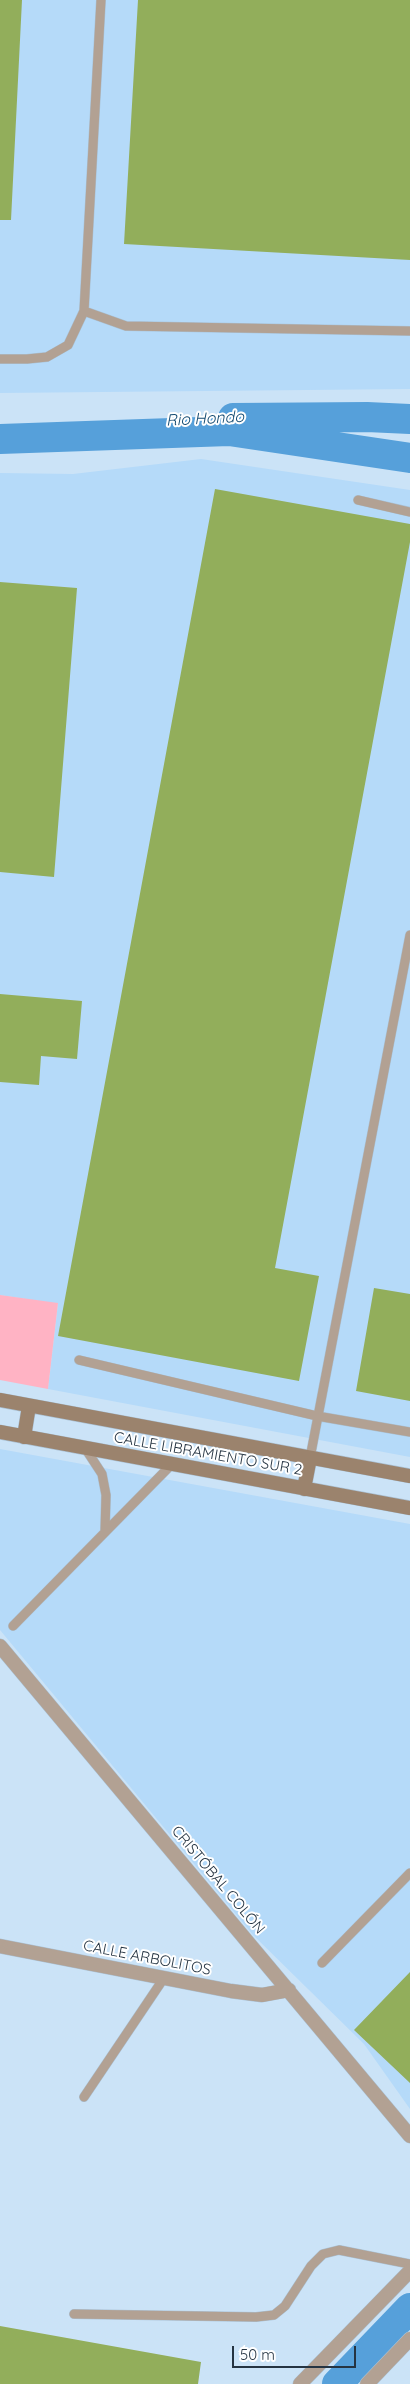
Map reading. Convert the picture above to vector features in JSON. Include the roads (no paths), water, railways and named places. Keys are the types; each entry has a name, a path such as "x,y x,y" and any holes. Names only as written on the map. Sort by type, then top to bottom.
{"main road":[{"name":"CALLE LIBRAMIENTO SUR 2","path":"0,1400 410,1476"},
{"path":"24,1437 29,1406"},
{"name":"CALLE LIBRAMIENTO SUR 2","path":"0,1432 410,1508"},
{"path":"304,1489 310,1458"}],"street":[{"name":"CRISTÓBAL COLÓN","path":"0,1646 410,2136"},
{"name":"CALLE ARBOLITOS","path":"0,1946 230,1991 262,1995 289,1990"},
{"path":"300,2384 410,2271"},
{"path":"367,2384 410,2339"}],"lane":[{"path":"0,359 47,357 68,346 84,311 102,0"},
{"path":"84,311 126,326 410,331"},
{"path":"358,500 410,512"},
{"path":"310,1458 410,935"},
{"path":"80,1360 318,1416 410,1432"},
{"path":"85,1448 102,1474 106,1495 105,1532"},
{"path":"13,1626 172,1464"},
{"path":"322,1963 410,1873"},
{"path":"84,2097 164,1978"},
{"path":"74,2314 256,2317 274,2315 285,2306 311,2266 323,2254 339,2250 410,2264"}],"waterway":[{"name":"Rio Hondo","path":"233,418 367,417 410,419"},
{"path":"0,439 229,431 410,458"},
{"path":"337,2384 410,2308"}]}
